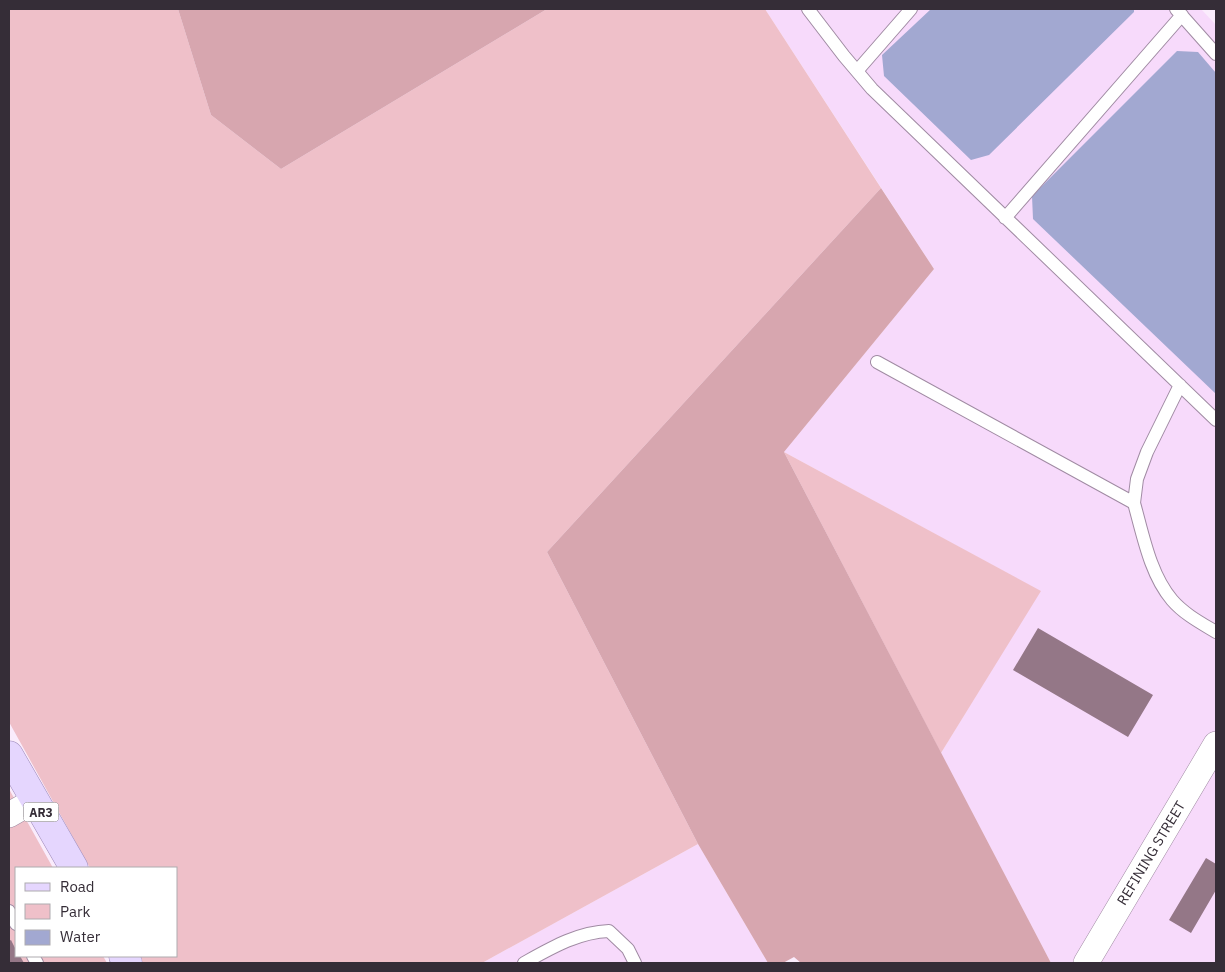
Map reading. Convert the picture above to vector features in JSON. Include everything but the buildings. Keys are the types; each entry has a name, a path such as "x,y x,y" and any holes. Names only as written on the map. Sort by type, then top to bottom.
{"main road":[{"name":"AR3","path":"9,755 73,867"}],"street":[{"name":"REFINING STREET","path":"1086,963 1216,744"},
{"path":"9,815 35,800"}],"lane":[{"path":"808,9 872,89 1216,420"},
{"path":"857,72 911,9"},
{"path":"1005,218 1179,12 1216,54"},
{"path":"877,362 1134,503"},
{"path":"1180,386 1147,452 1137,479 1134,503 1160,582 1173,601 1188,615 1216,632"},
{"path":"9,911 15,922"},
{"path":"524,963 557,945 593,932 609,932 628,949 635,963"}],"shaded area":[{"path":"178,9 547,9 281,169 211,115"},
{"path":"765,9 1201,9 1216,25 1216,963 1051,963 941,753 1040,591 784,452 934,269"},
{"path":"881,188 934,269 784,452 1051,963 801,963 794,957 783,963 768,963 698,844 547,552"},
{"path":"698,844 768,963 482,963"}],"green space":[{"path":"9,9 178,9 211,115 281,169 547,9 765,9 881,188 547,552 698,844 482,963 143,963 140,957 178,957 178,867 89,867 9,722"},
{"path":"784,452 1041,591 941,753"},
{"path":"9,789 52,867 15,867 15,957 104,957 107,963 9,963"}],"water":[{"path":"931,9 1134,9 1134,12 989,155 971,160 884,76 882,55"},
{"path":"1177,51 1198,52 1216,73 1216,394 1033,219 1032,196"}]}
